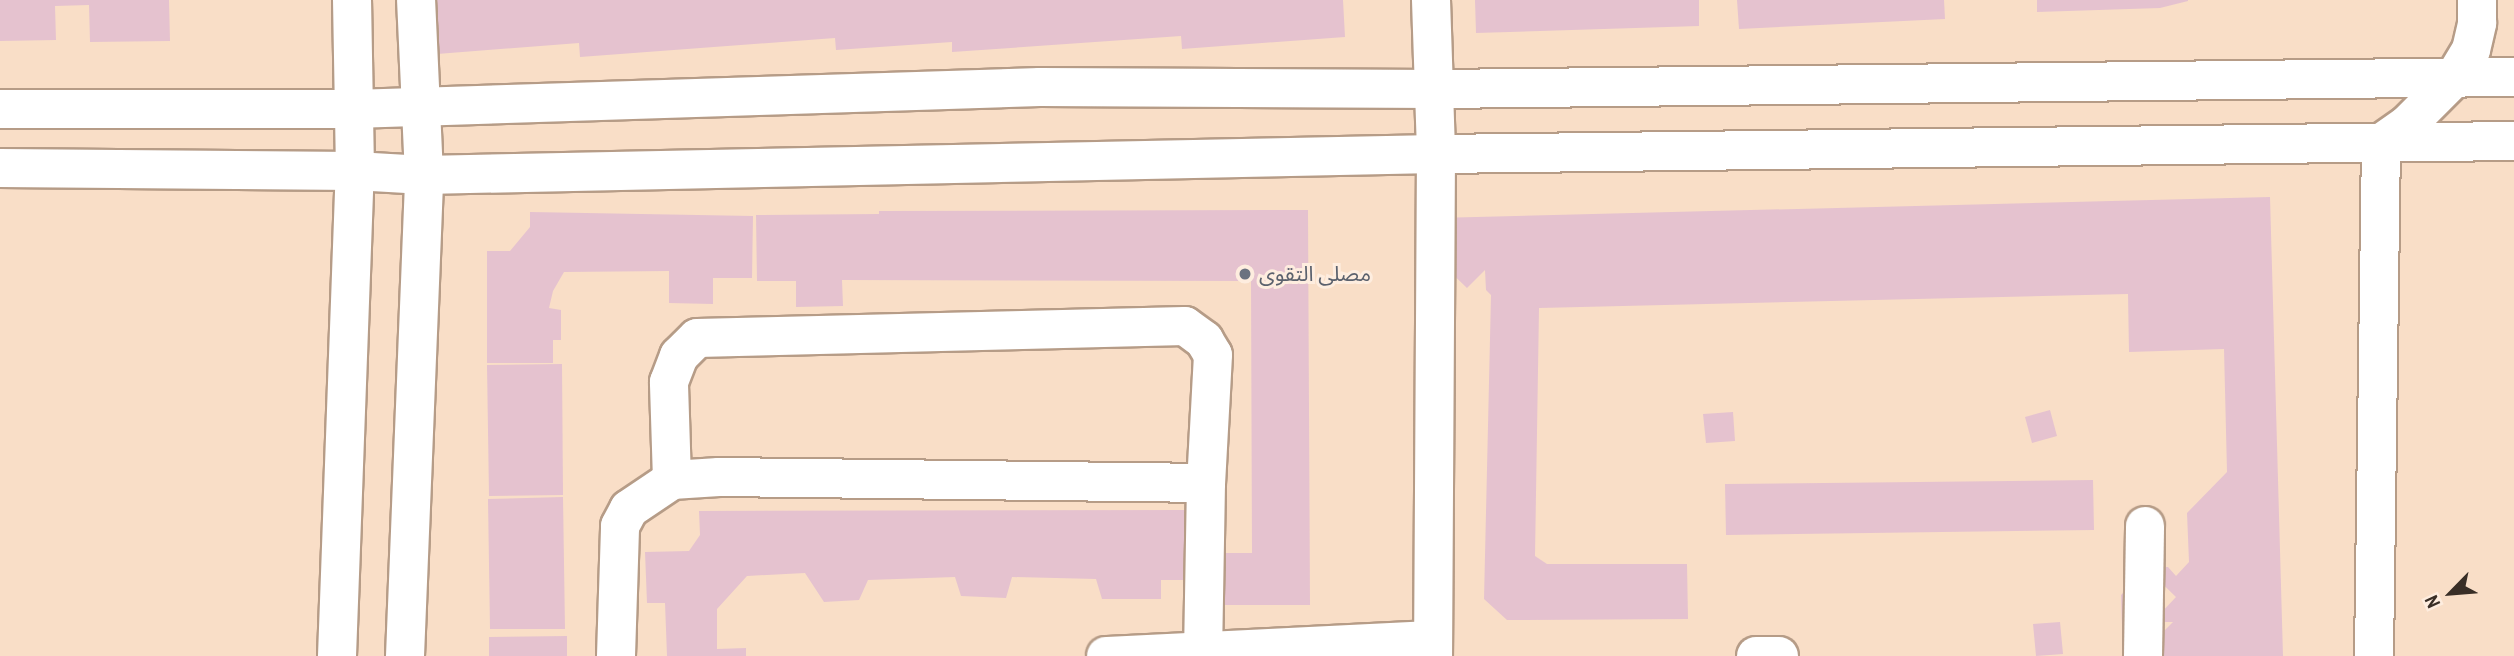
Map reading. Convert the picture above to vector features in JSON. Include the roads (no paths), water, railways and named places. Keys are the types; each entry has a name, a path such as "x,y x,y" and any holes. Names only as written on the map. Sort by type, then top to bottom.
{"main road":[{"path":"337,656 355,171 352,0"},
{"path":"405,656 424,175 416,0"},
{"path":"1105,656 1203,650 1433,648 1436,89 1431,0"},
{"path":"2381,143 2408,124 2454,78 2471,50 2477,23 2477,0"},
{"path":"0,109 354,109 1040,87 1436,89 2514,77"},
{"path":"0,168 355,171 424,175 1436,154 2514,141"},
{"path":"2374,656 2381,143"},
{"path":"672,480 669,382 679,356 697,338 1185,326 1204,340 1213,355 1206,483 1203,650"},
{"path":"616,656 620,526 629,509 672,480 719,477 1206,483"},
{"path":"2143,656 2145,526"},
{"path":"1756,656 1779,656"}],"place":[{"name":"مصلى التقوى","path":"1245,274"}]}
